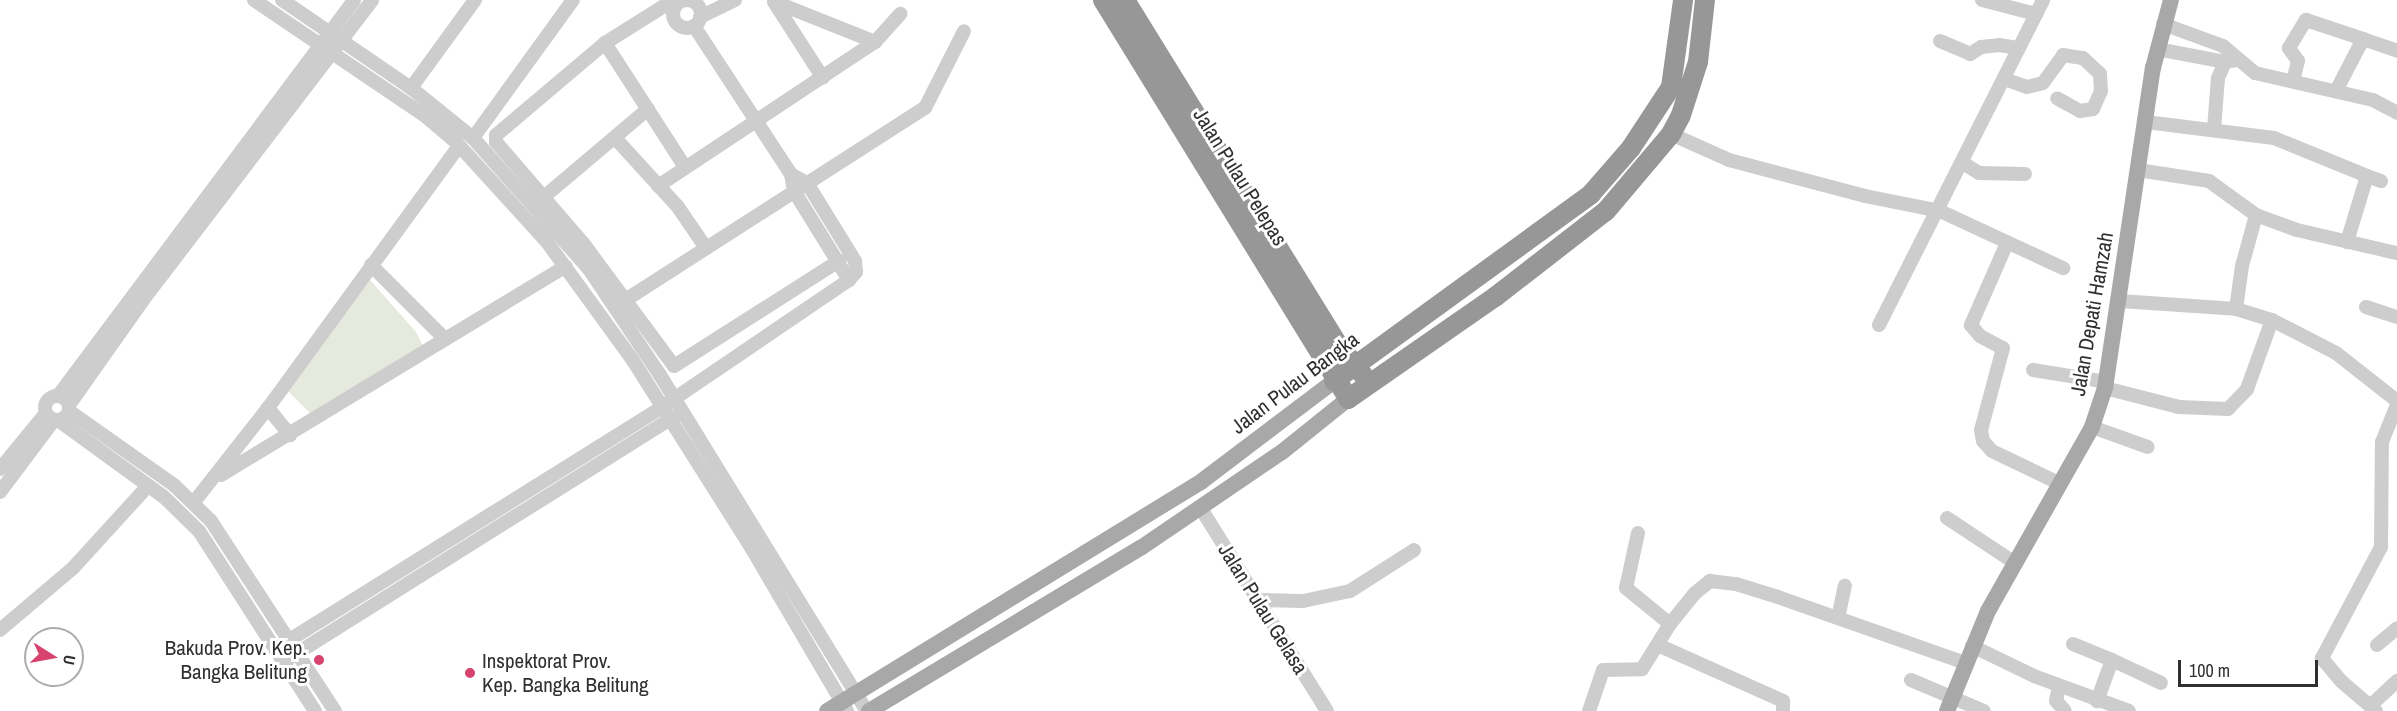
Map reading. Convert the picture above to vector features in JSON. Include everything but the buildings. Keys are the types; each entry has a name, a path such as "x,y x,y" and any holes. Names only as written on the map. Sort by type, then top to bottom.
{"highway":[{"name":"Jalan Pulau Pelepas","path":"1103,0 1334,381 1348,399"},
{"name":"Jalan Pulau Pelepas","path":"1125,0 1337,343 1369,383"},
{"name":"Jalan Pulau Bangka","path":"1334,381 1592,194 1631,148 1671,87 1683,0"},
{"path":"1348,399 1496,297 1606,211 1671,134 1692,92 1705,0"}],"main road":[{"name":"Jalan Depati Hamzah","path":"1949,704 1972,646 2015,563 2092,427 2106,385 2157,49 2171,0"},
{"name":"Jalan Pulau Bangka","path":"827,711 848,702 1192,487 1269,433 1334,381"},
{"path":"868,711 1142,548 1282,452 1348,399"}],"street":[{"path":"254,0 424,115 459,146 566,266 670,419 848,702 868,711"},
{"path":"282,0 411,88 472,138 589,269 674,398 848,702"},
{"path":"65,404 320,44 354,0"},
{"path":"0,492 53,418 372,0"},
{"path":"411,88 475,0"},
{"path":"472,138 573,0"},
{"path":"676,4 675,22 682,27 735,0"},
{"path":"1982,0 2036,14"},
{"path":"1879,325 1940,211 2043,0"},
{"path":"675,366 627,299 545,196 495,138 605,43 664,6 693,1 697,21 791,174 794,191 849,280"},
{"path":"774,1 875,42"},
{"path":"774,1 823,78"},
{"path":"663,182 875,42 900,14"},
{"path":"2293,81 2298,61 2289,48 2304,21 2397,51"},
{"path":"2163,24 2223,46 2231,61"},
{"path":"627,299 925,108 964,32"},
{"path":"2336,91 2363,39"},
{"path":"1940,41 1970,54 1981,47 1999,45 2019,48"},
{"path":"605,43 685,167"},
{"path":"2157,49 2231,61 2255,73 2373,100 2397,113"},
{"path":"2004,79 2027,87 2043,83 2063,55 2084,58 2100,74 2101,91 2094,109 2080,111 2057,98"},
{"path":"2214,129 2218,78 2231,61"},
{"path":"545,196 616,139 648,109"},
{"path":"2145,122 2274,138 2381,181"},
{"path":"1671,134 1729,160 1865,196 1940,211 2063,268"},
{"path":"616,139 663,182 706,248"},
{"path":"194,502 268,408 459,146"},
{"path":"1963,163 1979,173 2025,174"},
{"path":"2138,170 2210,181 2256,215 2297,230 2397,253"},
{"path":"275,649 662,407 849,280 856,272 855,261 807,183 791,174"},
{"path":"2347,242 2367,176"},
{"path":"2236,309 2242,266 2256,215"},
{"path":"2007,243 1971,325 1980,336 2003,348 1981,430 1983,441 1992,451 2061,484"},
{"path":"664,382 675,366 839,261"},
{"path":"371,265 445,339"},
{"path":"212,481 566,266"},
{"path":"2120,301 2236,309 2272,320 2336,353 2397,403 2382,442 2381,547 2322,658 2340,681 2373,708 2397,681"},
{"path":"2366,307 2397,317"},
{"path":"2033,370 2106,385 2179,407 2228,409 2247,388 2272,320"},
{"path":"315,711 199,531 148,486 53,418 48,401 65,404 194,502 218,531 336,711"},
{"path":"268,408 290,435"},
{"path":"283,662 682,412"},
{"path":"0,469 53,418"},
{"path":"2092,427 2148,447"},
{"path":"0,630 73,568 148,486"},
{"name":"Jalan Pulau Gelasa","path":"1200,507 1327,711"},
{"path":"1947,519 2015,563"},
{"path":"1638,533 1626,588 1670,624"},
{"path":"1257,600 1303,601 1350,591 1414,550"},
{"path":"1589,711 1603,670 1613,667 1638,671 1660,646 1670,624 1710,581 1736,584 1965,663"},
{"path":"1838,618 1845,586"},
{"path":"2377,645 2397,628"},
{"path":"2073,644 2161,683"},
{"path":"1660,646 1783,701 1783,711"},
{"path":"1972,646 2059,686 2129,711"},
{"path":"2097,701 2112,660"},
{"path":"1911,680 1949,704 1984,711"},
{"path":"2059,686 2056,701 2065,711"}],"shaded area":[{"path":"370,280 416,332 423,346 310,413 286,389"}],"place":[{"name":"Bakuda Prov. Kep. Bangka Belitung","path":"319,660"},
{"name":"Inspektorat Prov. Kep. Bangka Belitung","path":"470,673"}]}
